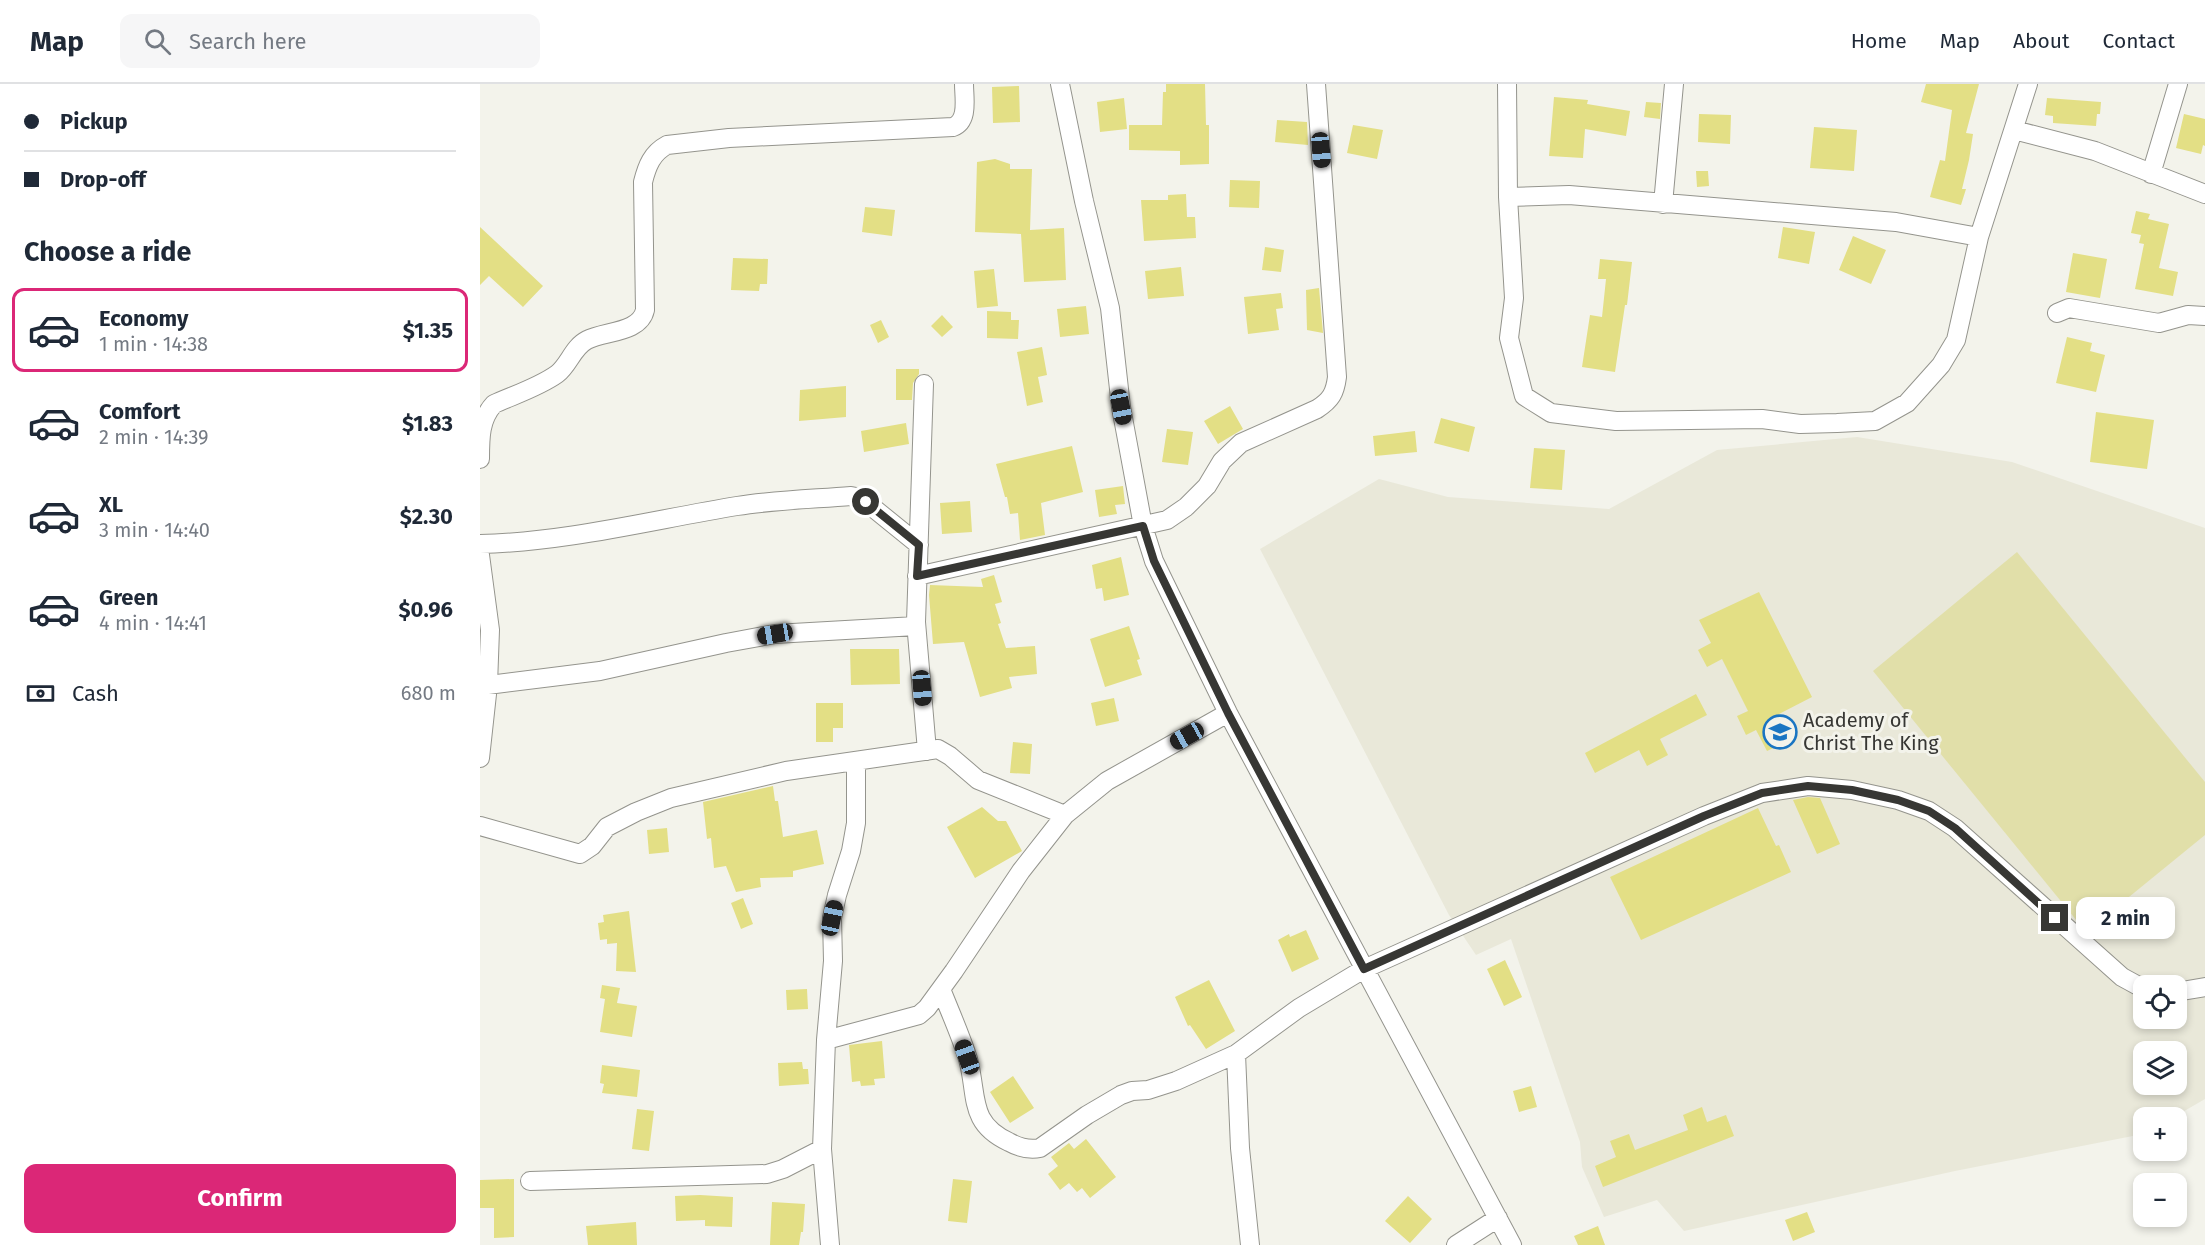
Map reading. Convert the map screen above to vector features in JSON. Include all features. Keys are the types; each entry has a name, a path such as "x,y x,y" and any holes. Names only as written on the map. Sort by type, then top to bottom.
{"street":[{"path":"480,459 481,423 494,404 559,373 579,346 588,339 635,325 642,320 645,310 643,182 646,170 659,149 667,145 729,138 958,126 964,117 964,84"},
{"path":"1060,84 1084,201 1110,308 1121,407 1143,526 1154,561 1228,713 1512,1245"},
{"path":"917,576 1167,520 1186,507 1207,486 1231,451 1241,443 1328,402 1335,392 1336,366 1316,84"},
{"path":"1507,84 1508,197 1514,298 1509,338 1524,396 1551,413 1616,421 1762,419 1800,424 1875,421 1907,403 1941,365 1956,340 1979,237 2028,84"},
{"path":"1663,204 1674,84"},
{"path":"2151,174 2178,84"},
{"path":"2014,130 2095,151 2205,194"},
{"path":"1508,197 1569,195 1896,222 1979,237"},
{"path":"2057,313 2064,308 2069,308 2159,323 2188,315 2205,316"},
{"path":"924,384 916,626 927,751"},
{"path":"480,544 517,543 578,535 741,506 851,496 861,498 919,545"},
{"path":"480,555 490,630 480,758"},
{"path":"484,685 600,671 775,634 916,626"},
{"path":"826,1040 919,1016 941,989 1021,872 1065,816 1107,781 1228,713"},
{"path":"480,826 580,854 592,846 608,827 636,812 671,798 786,771 938,749 950,756 978,780 1065,816"},
{"path":"830,1245 822,1149 832,961 832,918 851,851 856,823 856,761"},
{"path":"941,989 967,1057 978,1113 985,1126 992,1133 1013,1144 1040,1148 1087,1115 1132,1090 1148,1090 1176,1082 1236,1054 1299,1008 1364,969 1704,816 1762,793 1808,786 1852,790 1898,800 1929,811 1955,828 2122,977 2133,983"},
{"path":"2187,990 2205,987"},
{"path":"1236,1054 1240,1148 1251,1245"},
{"path":"530,1180 767,1174 783,1169 822,1149"},
{"path":"1456,1245 1498,1218"}],"shaded area":[{"name":"Academy of Christ The King","path":"1857,437 2012,462 2205,528 2205,1099 2187,1109 2187,1107 2133,1107 2133,1136 1955,1171 1684,1231 1657,1200 1604,1217 1582,1167 1580,1142 1511,939 1476,955 1449,915 1260,549 1379,479 1448,497 1609,509 1717,450"},
{"path":"2017,552 2205,782 2205,835 2086,932 1873,671"}],"building":[{"path":"1166,84 1205,84 1206,125 1209,125 1209,164 1180,165 1180,151 1129,150 1129,125 1162,125 1163,92 1166,92"},
{"path":"1926,84 1979,84 1966,133 1973,134 1962,189 1966,189 1961,205 1930,197 1940,160 1945,161 1952,110 1921,102"},
{"path":"1019,86 1020,122 993,123 992,87"},
{"path":"1554,97 1588,100 1587,104 1630,111 1626,136 1585,129 1583,158 1549,156"},
{"path":"1124,98 1127,129 1100,132 1097,102"},
{"path":"2047,98 2101,102 2096,126 2053,123 2053,116 2045,115"},
{"path":"1646,102 1661,103 1660,119 1644,117"},
{"path":"1699,114 1731,115 1730,144 1698,142"},
{"path":"2184,114 2205,119 2205,146 2203,145 2201,154 2176,148"},
{"path":"1277,120 1307,122 1308,145 1275,142"},
{"path":"1353,125 1383,130 1377,159 1347,153"},
{"path":"1814,127 1857,130 1854,171 1810,168"},
{"path":"995,159 1010,164 1010,169 1032,169 1030,230 1064,228 1066,280 1024,282 1021,234 975,232 977,162"},
{"path":"1696,171 1708,171 1709,186 1697,187"},
{"path":"1230,180 1260,181 1259,208 1229,207"},
{"path":"1186,194 1187,217 1195,217 1196,238 1144,241 1141,200 1168,200 1168,195"},
{"path":"865,207 895,210 892,236 862,232"},
{"path":"2136,211 2150,214 2148,219 2169,224 2159,268 2178,272 2173,296 2135,289 2144,244 2139,243 2141,235 2131,233"},
{"path":"480,227 543,286 523,307 489,276 480,285"},
{"path":"1783,227 1815,232 1809,264 1778,258"},
{"path":"1853,236 1886,250 1871,284 1839,270"},
{"path":"1265,247 1284,250 1281,272 1262,270"},
{"path":"2073,253 2107,259 2100,298 2066,292"},
{"path":"733,258 768,259 767,284 760,284 759,291 731,290"},
{"path":"1600,259 1632,262 1615,372 1582,367 1590,315 1602,317 1606,279 1598,279"},
{"path":"1181,267 1184,296 1148,299 1145,271"},
{"path":"994,269 998,306 977,308 974,271"},
{"path":"1319,288 1323,333 1307,330 1306,290"},
{"path":"1281,293 1283,308 1276,309 1279,330 1248,334 1244,297"},
{"path":"1086,306 1089,334 1060,337 1057,309"},
{"path":"987,311 1011,312 1011,320 1019,320 1018,339 987,338"},
{"path":"942,315 953,327 942,337 931,326"},
{"path":"881,320 889,337 878,343 870,325"},
{"path":"2067,337 2092,343 2090,351 2105,355 2096,392 2056,383"},
{"path":"1042,347 1047,375 1038,377 1043,402 1027,406 1017,352"},
{"path":"896,369 919,369 919,374 913,383 912,400 896,400"},
{"path":"846,386 846,417 799,421 800,390"},
{"path":"1230,406 1243,429 1218,444 1204,421"},
{"path":"2096,412 2154,420 2147,469 2090,462"},
{"path":"1441,418 1475,427 1469,452 1434,443"},
{"path":"906,423 909,444 864,452 861,431"},
{"path":"1167,429 1193,432 1188,465 1162,462"},
{"path":"1415,431 1417,452 1375,456 1373,436"},
{"path":"1072,446 1083,492 1041,503 1045,535 1020,540 1018,513 1010,514 996,464"},
{"path":"1534,448 1565,450 1562,490 1530,488"},
{"path":"1123,486 1125,504 1115,505 1117,514 1099,517 1095,490"},
{"path":"970,501 972,532 942,534 940,503"},
{"path":"1121,557 1129,595 1104,601 1102,588 1096,589 1092,565"},
{"path":"994,575 1002,602 995,604 1001,623 998,624 1006,648 1035,646 1037,674 1009,677 1012,688 980,697 964,642 933,644 930,585 983,587 981,579"},
{"path":"1759,592 1812,697 1779,714 1792,739 1767,751 1756,730 1746,735 1737,716 1748,711 1722,659 1707,667 1698,650 1711,643 1699,620"},
{"path":"1129,626 1140,659 1137,660 1142,675 1105,687 1090,639"},
{"path":"850,649 899,649 900,684 851,685"},
{"path":"1696,694 1707,715 1660,739 1668,755 1647,766 1639,750 1595,773 1585,753"},
{"path":"1114,698 1119,721 1096,726 1091,703"},
{"path":"816,703 843,703 843,728 833,728 833,742 816,742"},
{"path":"1013,742 1032,744 1030,774 1010,773"},
{"path":"773,786 775,801 778,801 783,837 817,830 824,864 793,871 793,877 760,878 761,887 736,892 726,866 714,868 711,838 707,839 703,802"},
{"path":"1808,797 1820,798 1840,844 1817,854 1793,800"},
{"path":"982,807 998,821 1006,821 1022,851 975,878 947,827"},
{"path":"1758,808 1791,872 1641,940 1610,877"},
{"path":"667,828 669,852 649,854 647,830"},
{"path":"743,898 753,924 741,929 731,903"},
{"path":"629,911 636,972 616,971 617,943 607,944 607,939 600,940 598,923 604,922 603,915"},
{"path":"1306,930 1319,959 1292,972 1278,940 1289,934 1290,937"},
{"path":"1505,960 1522,997 1504,1006 1487,969"},
{"path":"1209,980 1235,1031 1206,1049 1190,1025 1188,1026 1175,997"},
{"path":"602,985 620,988 617,1003 637,1006 632,1037 600,1032 605,999 600,998"},
{"path":"807,989 808,1009 787,1010 786,990"},
{"path":"882,1041 885,1078 874,1079 875,1085 861,1086 860,1081 852,1082 849,1045"},
{"path":"802,1062 803,1069 808,1069 809,1084 779,1086 778,1063"},
{"path":"602,1065 640,1070 637,1097 602,1093 604,1084 600,1083"},
{"path":"1013,1076 1034,1108 1010,1123 990,1092"},
{"path":"1531,1086 1537,1107 1519,1112 1513,1091"},
{"path":"1702,1107 1707,1122 1726,1115 1734,1136 1603,1187 1595,1166 1616,1157 1610,1141 1629,1134 1635,1150 1688,1130 1683,1115"},
{"path":"637,1109 654,1111 649,1151 632,1149"},
{"path":"1086,1139 1116,1177 1090,1198 1082,1188 1077,1192 1069,1183 1060,1190 1048,1174 1058,1166 1051,1157 1069,1143 1074,1149"},
{"path":"514,1179 514,1237 494,1238 494,1208 480,1208 480,1180"},
{"path":"953,1179 972,1181 967,1223 948,1221"},
{"path":"675,1196 733,1197 732,1227 705,1226 705,1220 676,1221"},
{"path":"1408,1196 1432,1219 1410,1243 1385,1221"},
{"path":"772,1202 805,1204 803,1232 801,1232 799,1245 770,1245"},
{"path":"1807,1212 1815,1232 1793,1241 1785,1220"},
{"path":"636,1222 637,1245 588,1245 586,1226"},
{"path":"1598,1226 1605,1245 1578,1245 1574,1236"}],"place":[{"name":"Academy of Christ The King","path":"1780,732"}],"route":[{"path":"866,502 919,545 917,576 1143,526 1154,561 1228,713 1364,969 1704,816 1762,793 1808,786 1852,790 1898,800 1929,811 1955,828 2055,918"}]}
